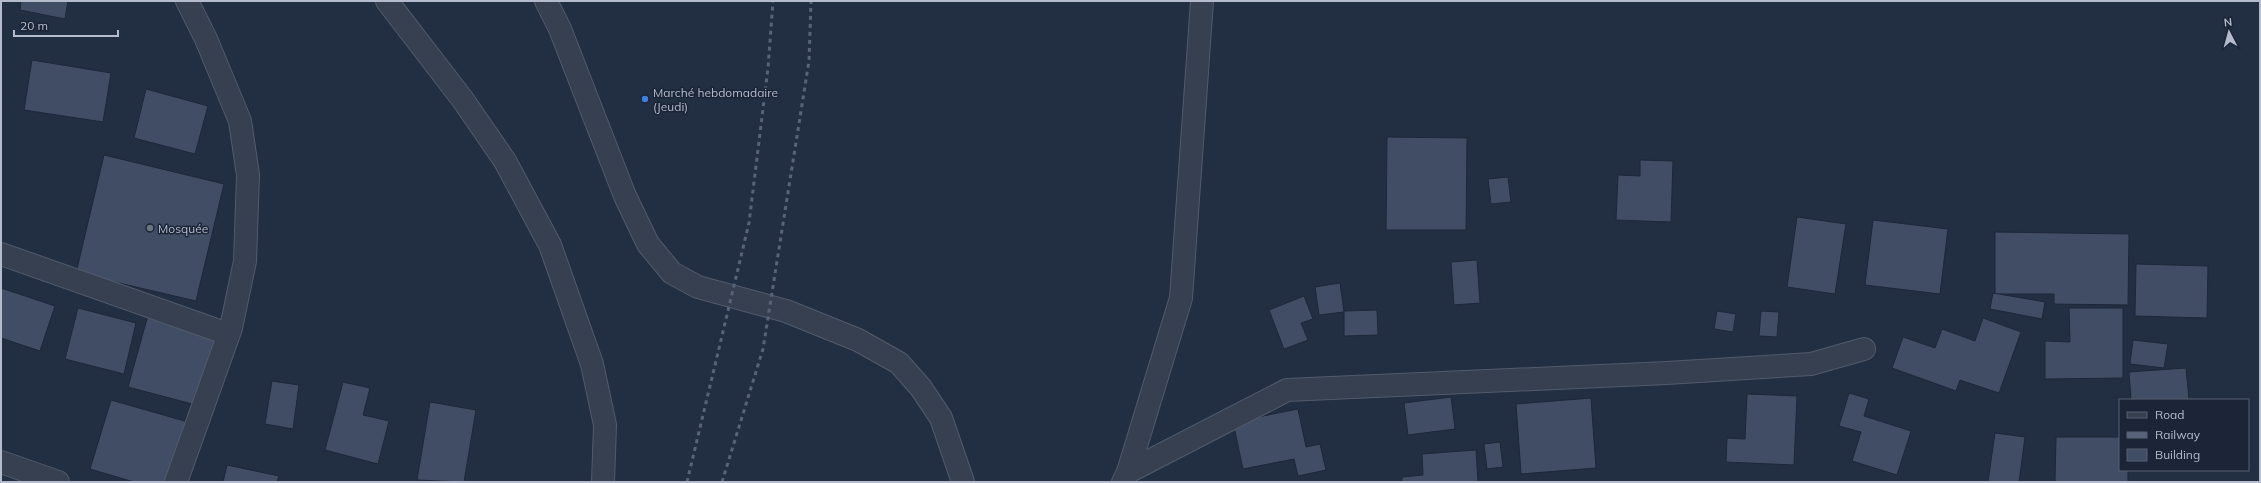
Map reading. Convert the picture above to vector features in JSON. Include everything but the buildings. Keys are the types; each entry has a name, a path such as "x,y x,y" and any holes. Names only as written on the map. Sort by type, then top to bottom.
{"street":[{"path":"176,482 228,334 245,261 248,175 240,121 206,39 187,1"},
{"path":"387,1 463,100 505,161 550,245 592,364 605,425 603,482"},
{"path":"546,1 560,28 625,196 648,244 672,273 698,287 786,311 858,340 899,363 921,388 941,418 963,482"},
{"path":"1125,477 1181,298 1202,8"},
{"path":"1,254 228,334"},
{"path":"1125,477 1287,390 1667,373 1811,364 1864,349"},
{"path":"1,462 58,482"}],"railway":[{"path":"687,482 749,223 768,68 773,1"},
{"path":"722,482 763,349 809,61 811,1"}],"place":[{"name":"Marché hebdomadaire (Jeudi)","path":"645,99"},
{"name":"Mosquée","path":"150,228"}]}
